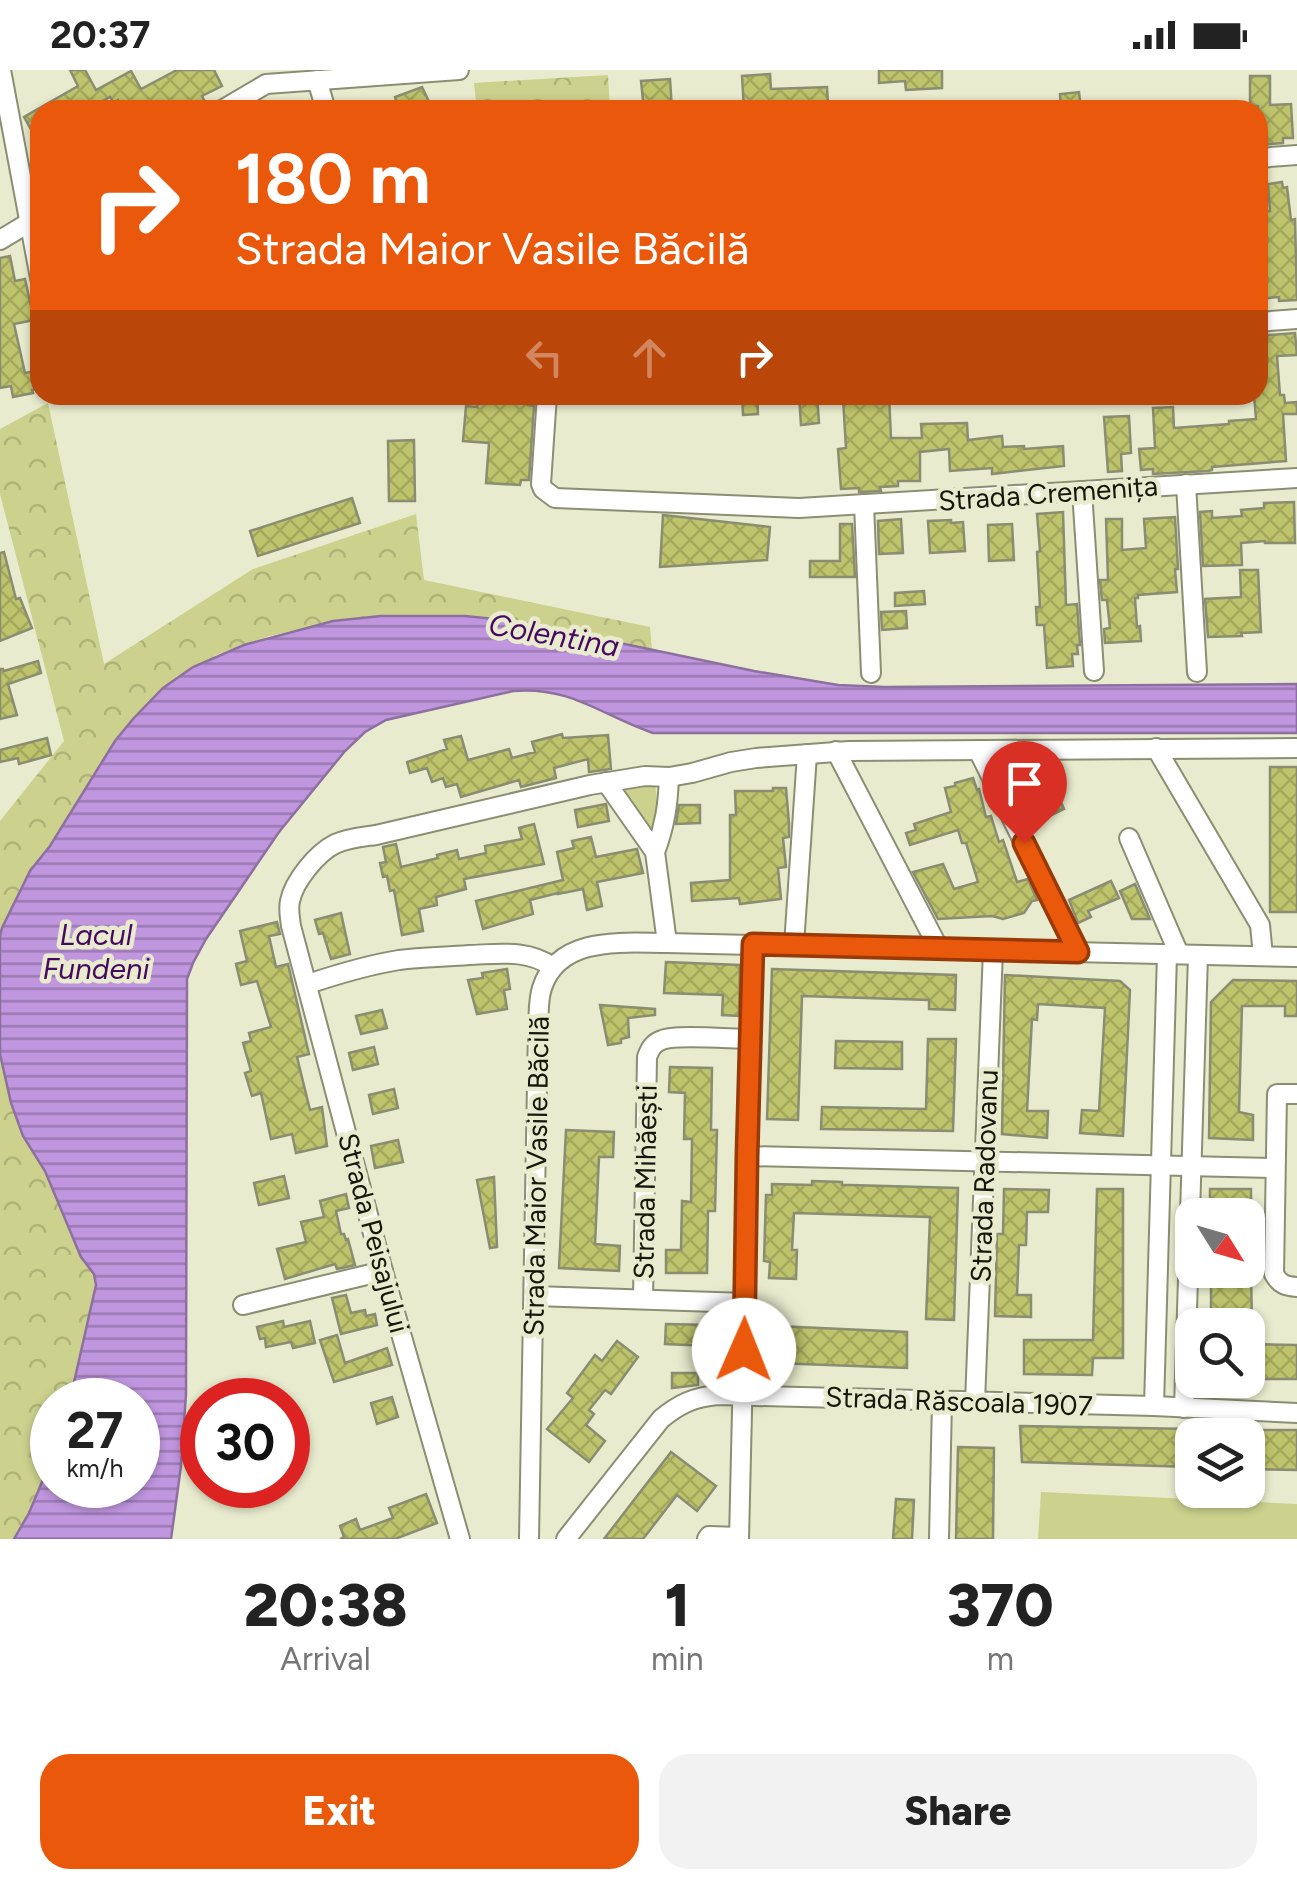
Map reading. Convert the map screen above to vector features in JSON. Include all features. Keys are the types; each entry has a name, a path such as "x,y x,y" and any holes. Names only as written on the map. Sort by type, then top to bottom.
{"street":[{"path":"0,70 30,202"},
{"path":"239,100 266,84 459,70"},
{"path":"317,80 323,100"},
{"path":"1268,157 1297,155"},
{"path":"0,240 30,222"},
{"path":"1268,321 1297,320"},
{"name":"Strada Cremenița","path":"547,405 541,484 555,498 799,508 1297,478"},
{"path":"1186,484 1197,672"},
{"path":"1082,491 1094,670"},
{"path":"864,504 871,673"},
{"path":"1156,748 1260,925 1264,956"},
{"path":"667,943 655,852 606,782 669,777 731,762 836,751 1297,748"},
{"path":"978,750 1078,952"},
{"path":"836,751 939,949"},
{"path":"794,946 807,754"},
{"path":"655,852 664,828 669,777"},
{"name":"Strada Peisajului","path":"460,1539 382,1271 292,926 290,898 320,856 340,842 606,782"},
{"path":"1129,838 1181,955 1191,1166 1184,1408"},
{"path":"308,984 354,969 418,958 514,953 539,958 552,967 565,956 594,945 667,943 1297,957"},
{"path":"707,1539 739,1538 753,944"},
{"name":"Strada Radovanu","path":"975,1402 993,950"},
{"path":"1154,1406 1161,1165 1181,955"},
{"name":"Strada Maior Vasile Băcilă","path":"529,1539 538,1028 542,986 552,967"},
{"name":"Strada Mihăești","path":"643,1299 646,1057 653,1045 666,1038 750,1039"},
{"path":"1297,1094 1277,1094 1274,1274 1286,1286 1297,1287"},
{"path":"747,1156 1275,1168"},
{"path":"243,1305 382,1271"},
{"path":"534,1296 746,1303"},
{"name":"Strada Răscoala 1907","path":"566,1539 660,1420 696,1397 1154,1406 1297,1414"},
{"path":"938,1539 942,1401"}],"green space":[{"path":"608,75 609,100 476,100 474,83"},
{"path":"48,405 104,664 253,569 416,514 424,580 650,627 652,651 513,621 465,616 381,616 269,636 216,655 102,762 30,871 0,936 0,821 64,741 0,494 0,429"},
{"path":"655,783 659,821 653,830 623,789"},
{"path":"0,1054 23,1136 45,1171 96,1285 75,1378 30,1378 31,1508 14,1539 0,1539"},
{"path":"1041,1492 1175,1498 1175,1508 1297,1504 1297,1539 1038,1539"}],"water":[{"name":"Lacul Fundeni","path":"381,616 465,616 514,621 838,685 1297,684 1297,733 653,733 570,698 534,691 513,691 386,720 365,732 279,832 206,939 187,979 186,1378 180,1378 180,1473 171,1539 14,1539 31,1508 160,1508 160,1378 75,1378 96,1285 45,1171 23,1136 11,1103 0,1054 2,928 30,871 50,846 115,741 163,688 193,667 244,645 333,621"}],"building":[{"path":"70,70 85,70 96,90 131,71 141,89 177,70 214,70 222,86 202,96 204,100 54,100 78,86"},
{"path":"879,70 942,70 942,88 906,90 905,81 879,83"},
{"path":"770,74 771,89 827,87 828,100 743,100 742,76"},
{"path":"1250,76 1270,76 1270,105 1291,104 1293,138 1268,144 1268,100 1250,100"},
{"path":"670,79 671,100 643,100 641,81"},
{"path":"422,87 428,100 396,100 395,97"},
{"path":"1079,92 1080,100 1060,100 1060,94"},
{"path":"1282,182 1283,188 1287,187 1291,220 1295,219 1297,300 1268,298 1268,184"},
{"path":"10,256 15,281 25,279 30,302 30,321 14,324 25,373 30,372 30,394 13,397 11,386 0,388 0,258"},
{"path":"1295,333 1297,355 1277,356 1280,395 1284,395 1285,403 1297,402 1297,414 1283,414 1286,461 1212,467 1208,471 1153,474 1153,469 1141,470 1139,449 1155,448 1153,408 1173,407 1174,428 1256,419 1255,405 1268,405 1268,335"},
{"path":"742,405 758,405 758,414 743,415"},
{"path":"800,405 818,405 819,423 801,425"},
{"path":"843,405 889,405 891,438 922,438 921,424 967,423 968,440 1002,436 1003,447 1063,446 1064,466 992,474 992,468 950,471 949,449 920,452 920,481 898,481 898,486 880,487 881,491 859,492 859,488 841,489 838,449 846,448"},
{"path":"466,406 534,406 529,480 521,480 520,485 486,483 489,443 463,441"},
{"path":"1129,416 1131,453 1121,454 1122,471 1108,472 1104,417"},
{"path":"414,440 415,501 389,501 388,441"},
{"path":"352,498 360,523 258,556 250,531"},
{"path":"1294,502 1295,543 1241,543 1242,565 1203,566 1200,512 1212,511 1212,518 1242,516 1241,510 1264,508 1264,503"},
{"path":"1063,512 1066,605 1077,604 1080,645 1078,654 1072,654 1073,666 1047,668 1044,625 1037,625 1037,514"},
{"path":"663,515 770,527 767,560 660,567"},
{"path":"1175,517 1177,592 1138,595 1135,598 1141,641 1105,643 1104,629 1110,628 1100,580 1108,580 1106,519 1122,519 1122,550 1146,548 1144,519"},
{"path":"901,519 903,553 879,554 878,521"},
{"path":"928,521 963,522 965,551 930,553"},
{"path":"840,524 852,524 855,577 810,577 810,561 840,561"},
{"path":"1012,524 1014,560 989,561 988,525"},
{"path":"4,552 16,599 20,598 32,628 0,641 0,553"},
{"path":"1240,570 1258,570 1261,632 1208,637 1205,599 1241,597"},
{"path":"924,591 925,604 895,606 895,593"},
{"path":"906,611 907,628 882,630 881,612"},
{"path":"38,661 41,673 8,684 17,715 0,719 0,669"},
{"path":"562,734 563,738 608,735 611,769 589,772 588,759 554,768 556,778 521,787 519,780 461,797 457,784 446,787 443,778 432,782 427,768 410,773 407,762 447,749 444,740 461,736 468,760 509,749 512,758 535,752 532,742"},
{"path":"47,738 51,755 19,764 18,758 0,762 0,750"},
{"path":"1270,767 1297,767 1297,912 1270,912"},
{"path":"1028,776 1034,790 1015,796 1010,783"},
{"path":"973,778 986,817 991,816 999,842 1003,840 1017,882 1028,879 1037,900 1024,913 1003,919 938,919 913,872 943,864 954,889 978,882 966,843 962,843 958,830 910,845 906,833 916,830 914,824 951,812 945,788"},
{"path":"786,788 789,823 789,837 783,838 786,867 778,868 781,899 740,904 739,898 692,901 691,883 730,880 730,815 736,815 735,791"},
{"path":"1055,789 1064,809 1039,821 1030,801"},
{"path":"606,804 609,821 578,827 575,810"},
{"path":"679,805 700,805 700,823 676,824"},
{"path":"534,824 544,864 464,879 466,889 436,897 437,905 419,909 423,931 402,935 394,890 390,891 387,876 383,877 383,847 396,844 401,867 457,850 459,859 486,853 485,846 522,839 519,828"},
{"path":"591,837 596,857 637,849 643,873 597,882 602,906 587,910 583,889 558,893 530,900 533,914 483,929 476,901 563,880 557,852 574,848 572,841"},
{"path":"1111,881 1119,898 1088,911 1091,917 1078,923 1069,900"},
{"path":"1135,884 1150,919 1132,919 1120,891"},
{"path":"341,913 350,954 331,959 315,920"},
{"path":"277,922 280,934 269,936 276,967 288,964 309,1054 297,1057 310,1110 322,1107 327,1146 296,1153 292,1134 271,1139 261,1093 252,1096 245,1073 251,1071 243,1043 251,1041 249,1033 271,1027 257,981 241,985 236,964 247,961 240,931"},
{"path":"666,962 740,965 739,1016 722,1015 723,995 664,993"},
{"path":"507,969 507,1009 477,1014 468,980"},
{"path":"772,969 956,975 955,1010 929,1009 929,1000 802,996 798,1120 767,1119"},
{"path":"1005,975 1120,981 1130,990 1123,1136 1080,1133 1082,1110 1099,1111 1105,1008 1038,1004 1037,1020 1032,1019 1027,1111 1048,1111 1047,1138 1002,1134"},
{"path":"1233,980 1297,981 1297,1016 1285,1016 1285,1006 1242,1006 1239,1112 1253,1115 1253,1140 1209,1138 1211,1002"},
{"path":"600,1005 655,1009 655,1015 628,1018 629,1037 608,1045"},
{"path":"382,1010 387,1028 361,1034 356,1016"},
{"path":"928,1039 956,1039 953,1131 821,1129 822,1107 926,1109"},
{"path":"836,1041 902,1042 902,1069 835,1068"},
{"path":"374,1047 378,1064 353,1070 349,1053"},
{"path":"670,1067 712,1068 711,1130 717,1130 715,1211 708,1211 707,1273 666,1273 666,1250 681,1250 682,1201 691,1202 692,1139 684,1139 685,1093 669,1092"},
{"path":"394,1089 398,1108 373,1114 369,1095"},
{"path":"566,1130 614,1132 613,1157 599,1157 595,1244 620,1246 619,1271 559,1268"},
{"path":"398,1140 403,1162 375,1168 371,1146"},
{"path":"284,1176 289,1198 259,1205 254,1183"},
{"path":"494,1177 497,1247 490,1248 477,1180"},
{"path":"812,1181 958,1188 954,1320 926,1319 930,1217 794,1213 792,1250 797,1250 796,1279 769,1278 770,1262 764,1261 766,1195 772,1195 772,1184 812,1185"},
{"path":"1004,1189 1049,1190 1048,1212 1027,1212 1026,1245 1019,1245 1017,1295 1031,1295 1031,1317 995,1316 997,1234 1003,1234"},
{"path":"1097,1189 1123,1189 1123,1358 1093,1358 1092,1375 1024,1374 1024,1340 1093,1340"},
{"path":"1210,1189 1251,1189 1251,1198 1210,1198"},
{"path":"346,1194 349,1208 336,1211 355,1265 337,1269 335,1264 285,1279 277,1249 306,1242 301,1222 324,1217 320,1201"},
{"path":"1211,1288 1251,1288 1252,1308 1211,1308"},
{"path":"346,1295 351,1313 365,1310 366,1316 375,1314 377,1325 341,1334 332,1298"},
{"path":"283,1321 284,1327 310,1321 315,1343 293,1348 291,1342 266,1347 257,1327"},
{"path":"666,1324 710,1325 709,1346 665,1344"},
{"path":"776,1326 907,1332 907,1368 775,1363"},
{"path":"337,1335 345,1363 387,1348 392,1365 334,1382 320,1340"},
{"path":"617,1341 638,1357 611,1394 605,1390 589,1410 594,1414 586,1425 605,1441 589,1462 547,1429 573,1398 567,1393 595,1355 602,1361"},
{"path":"1265,1344 1297,1345 1297,1379 1265,1379"},
{"path":"672,1373 698,1373 698,1385 672,1388"},
{"path":"392,1397 398,1417 377,1424 371,1403"},
{"path":"1020,1426 1175,1429 1175,1466 1022,1462"},
{"path":"1265,1430 1297,1430 1297,1470 1265,1469"},
{"path":"958,1447 994,1448 993,1539 956,1539"},
{"path":"671,1452 716,1486 697,1511 677,1495 643,1539 604,1539"},
{"path":"426,1494 437,1523 395,1539 340,1539 344,1537 340,1526 356,1519 360,1530 393,1518 389,1508"},
{"path":"896,1499 914,1500 912,1539 893,1539"}],"route":[{"path":"744,1350 753,944 1078,952 1024,843"}],"water label":[{"name":"Colentina","path":"554,635"}]}
